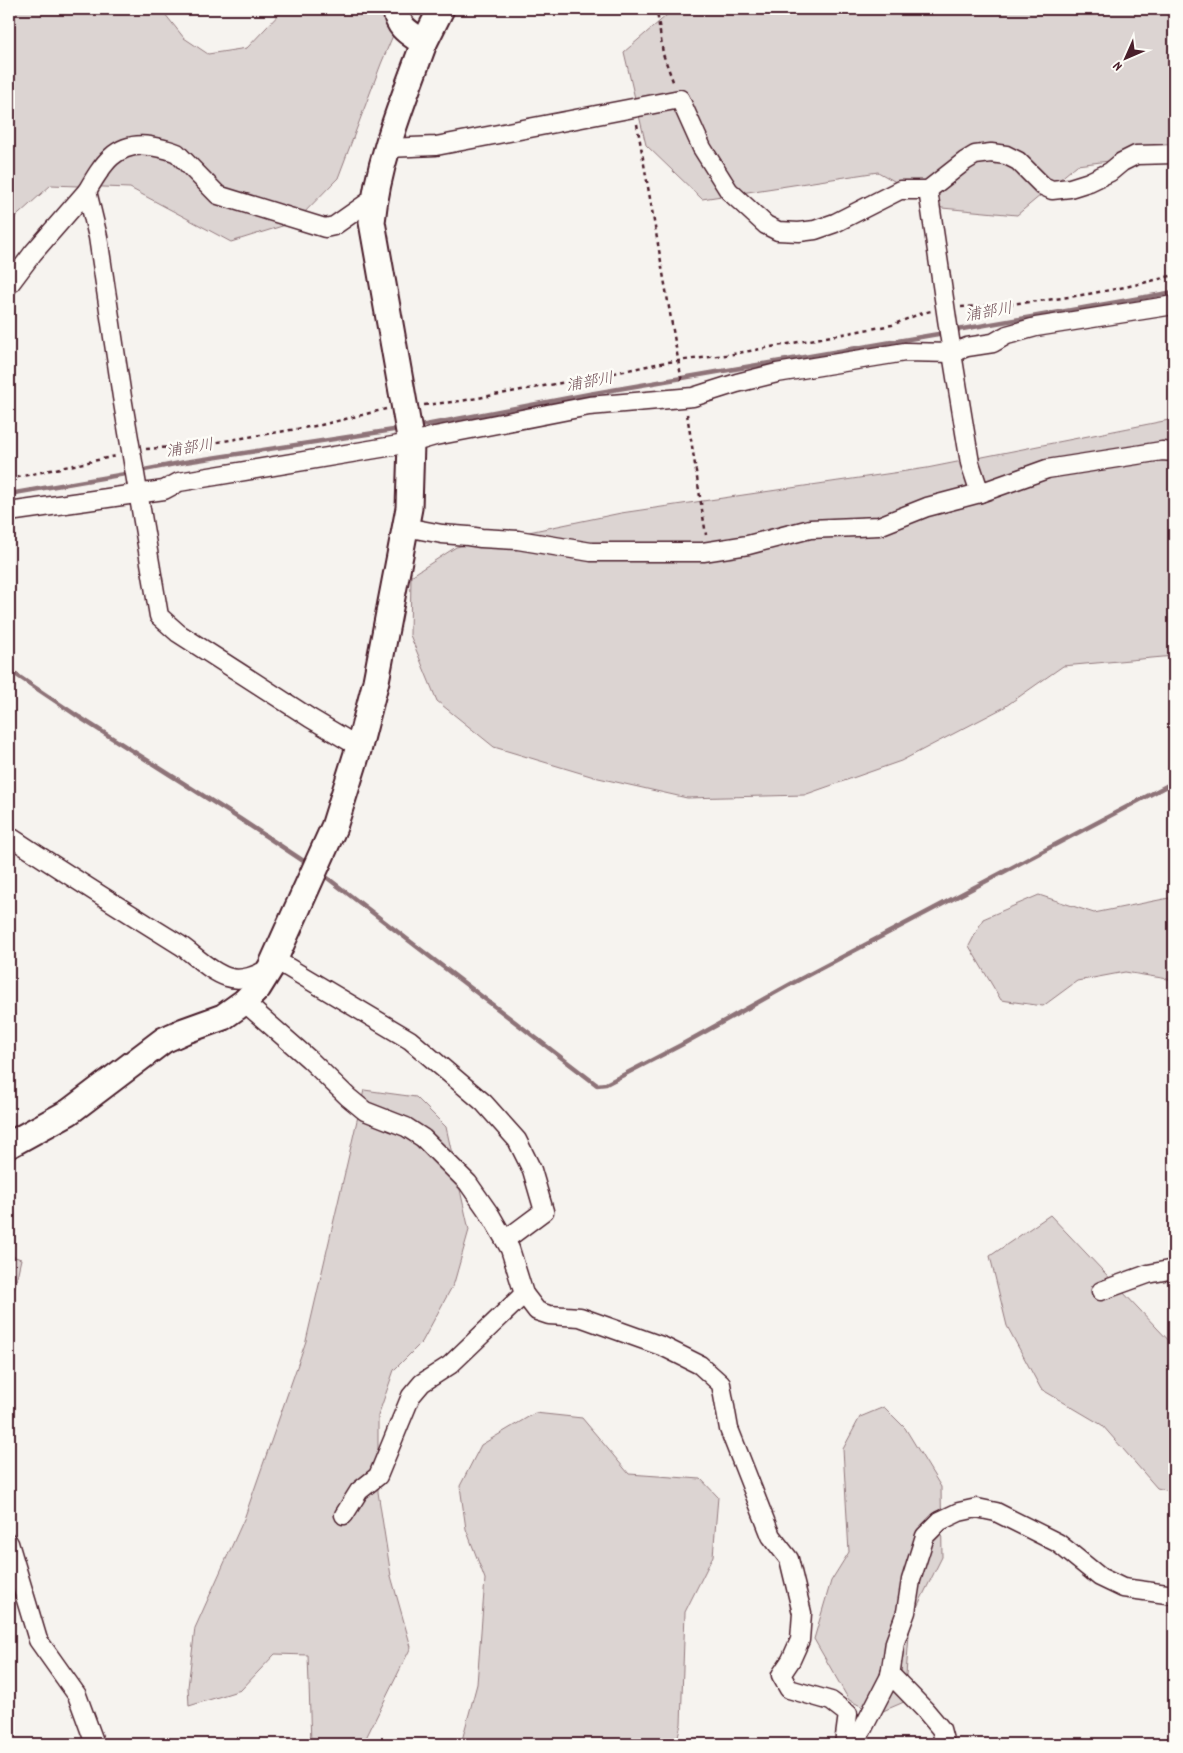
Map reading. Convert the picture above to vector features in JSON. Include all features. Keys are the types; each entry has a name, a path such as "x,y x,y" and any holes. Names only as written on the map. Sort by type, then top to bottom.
{"street":[{"path":"394,9 397,20 403,28 424,43"},
{"path":"9,1145 70,1112 164,1040 223,1017 244,1002 258,988 272,963 334,827 359,747 376,681 409,508 411,442 377,256 372,222 374,198 387,148 424,43 441,9"},
{"path":"387,148 436,146 680,99 702,148 729,191 766,225 778,231 798,232 815,230 835,223 900,190 928,190 975,155 991,153 1006,155 1018,161 1043,186 1052,190 1070,188 1089,182 1110,172 1122,162 1136,155 1174,154"},
{"path":"9,285 33,253 87,191 99,171 114,155 129,146 144,145 168,149 177,153 218,195 325,228 334,226 374,198"},
{"path":"928,190 970,463 980,493"},
{"path":"87,191 98,237 131,452 159,616 178,633 310,718 359,747"},
{"path":"9,512 164,490 179,482 411,442 589,406 693,397 777,373 905,352 952,353 966,347 993,343 1006,335 1036,327 1174,306"},
{"path":"405,527 442,534 518,540 591,552 708,551 748,545 810,529 879,526 928,507 980,493 1047,470 1162,451 1174,452"},
{"path":"9,836 192,953 214,971 228,978 252,978 272,963"},
{"path":"272,963 410,1040 484,1103 517,1140 532,1170 544,1210 505,1240"},
{"path":"244,1002 309,1058 348,1098 365,1111 406,1127 423,1138 468,1183 510,1249 524,1294 537,1311 549,1315 580,1317 664,1347 700,1364 721,1384 729,1429 771,1536 789,1559 802,1613 800,1640 791,1660 781,1675 789,1689 831,1700 848,1714 844,1744"},
{"path":"1102,1291 1148,1274 1174,1269"},
{"path":"344,1515 359,1491 378,1476 411,1396 422,1383 450,1365 524,1294"},
{"path":"851,1744 858,1738 890,1674 896,1642 906,1612 911,1580 925,1536 940,1521 959,1512 977,1508 996,1512 1058,1543 1100,1577 1124,1588 1174,1595"},
{"path":"9,1543 38,1640 78,1695 95,1744"},
{"path":"890,1674 941,1729 945,1744"}],"path":[{"path":"660,9 657,11 663,54 680,99"},
{"path":"635,109 679,361 708,551"},
{"path":"9,479 131,452 155,448 200,445 321,425 404,404 429,405 461,401 679,361 733,354 892,325 919,314 946,308 985,306 1063,297 1134,286 1174,275"}],"shaded area":[{"path":"9,9 161,9 184,38 208,54 247,48 284,9 404,9 338,178 295,222 231,242 130,188 51,185 9,223"},
{"path":"674,9 1174,9 1174,158 1165,154 1077,165 1017,215 942,208 878,172 702,199 646,145 624,52"},
{"path":"1174,419 1174,656 1063,666 1003,708 901,761 804,795 687,798 594,777 494,747 437,701 410,635 411,576 456,547 621,513 927,468"},
{"path":"1039,895 1094,913 1174,897 1174,980 1125,972 1077,981 1043,1006 1001,1000 969,946 983,919"},
{"path":"364,1090 416,1097 446,1127 469,1230 454,1283 422,1342 394,1370 378,1416 378,1492 391,1576 411,1647 363,1744 311,1744 308,1655 275,1654 241,1690 189,1706 188,1687 195,1628 244,1519 306,1341"},
{"path":"1050,1215 1174,1346 1174,1492 1157,1488 1102,1425 1041,1389 1007,1326 990,1256"},
{"path":"9,1255 21,1259 11,1304 10,1389 13,1429 9,1450"},
{"path":"884,1407 905,1428 941,1487 942,1557 910,1621 904,1702 876,1714 849,1700 814,1639 831,1581 849,1552 843,1449 860,1417"},
{"path":"535,1413 582,1418 629,1474 701,1479 718,1497 713,1556 685,1612 681,1724 676,1744 461,1744 477,1684 485,1579 466,1529 460,1486 481,1445"}],"waterway":[{"name":"浦部川","path":"951,331 1174,292"},
{"name":"浦部川","path":"415,427 589,394 944,333"},
{"name":"浦部川","path":"139,471 185,462 400,429"},
{"name":"浦部川","path":"9,494 131,473"},
{"path":"9,670 308,864"},
{"path":"321,873 597,1085 606,1084 681,1045 789,985 1174,782"}]}
